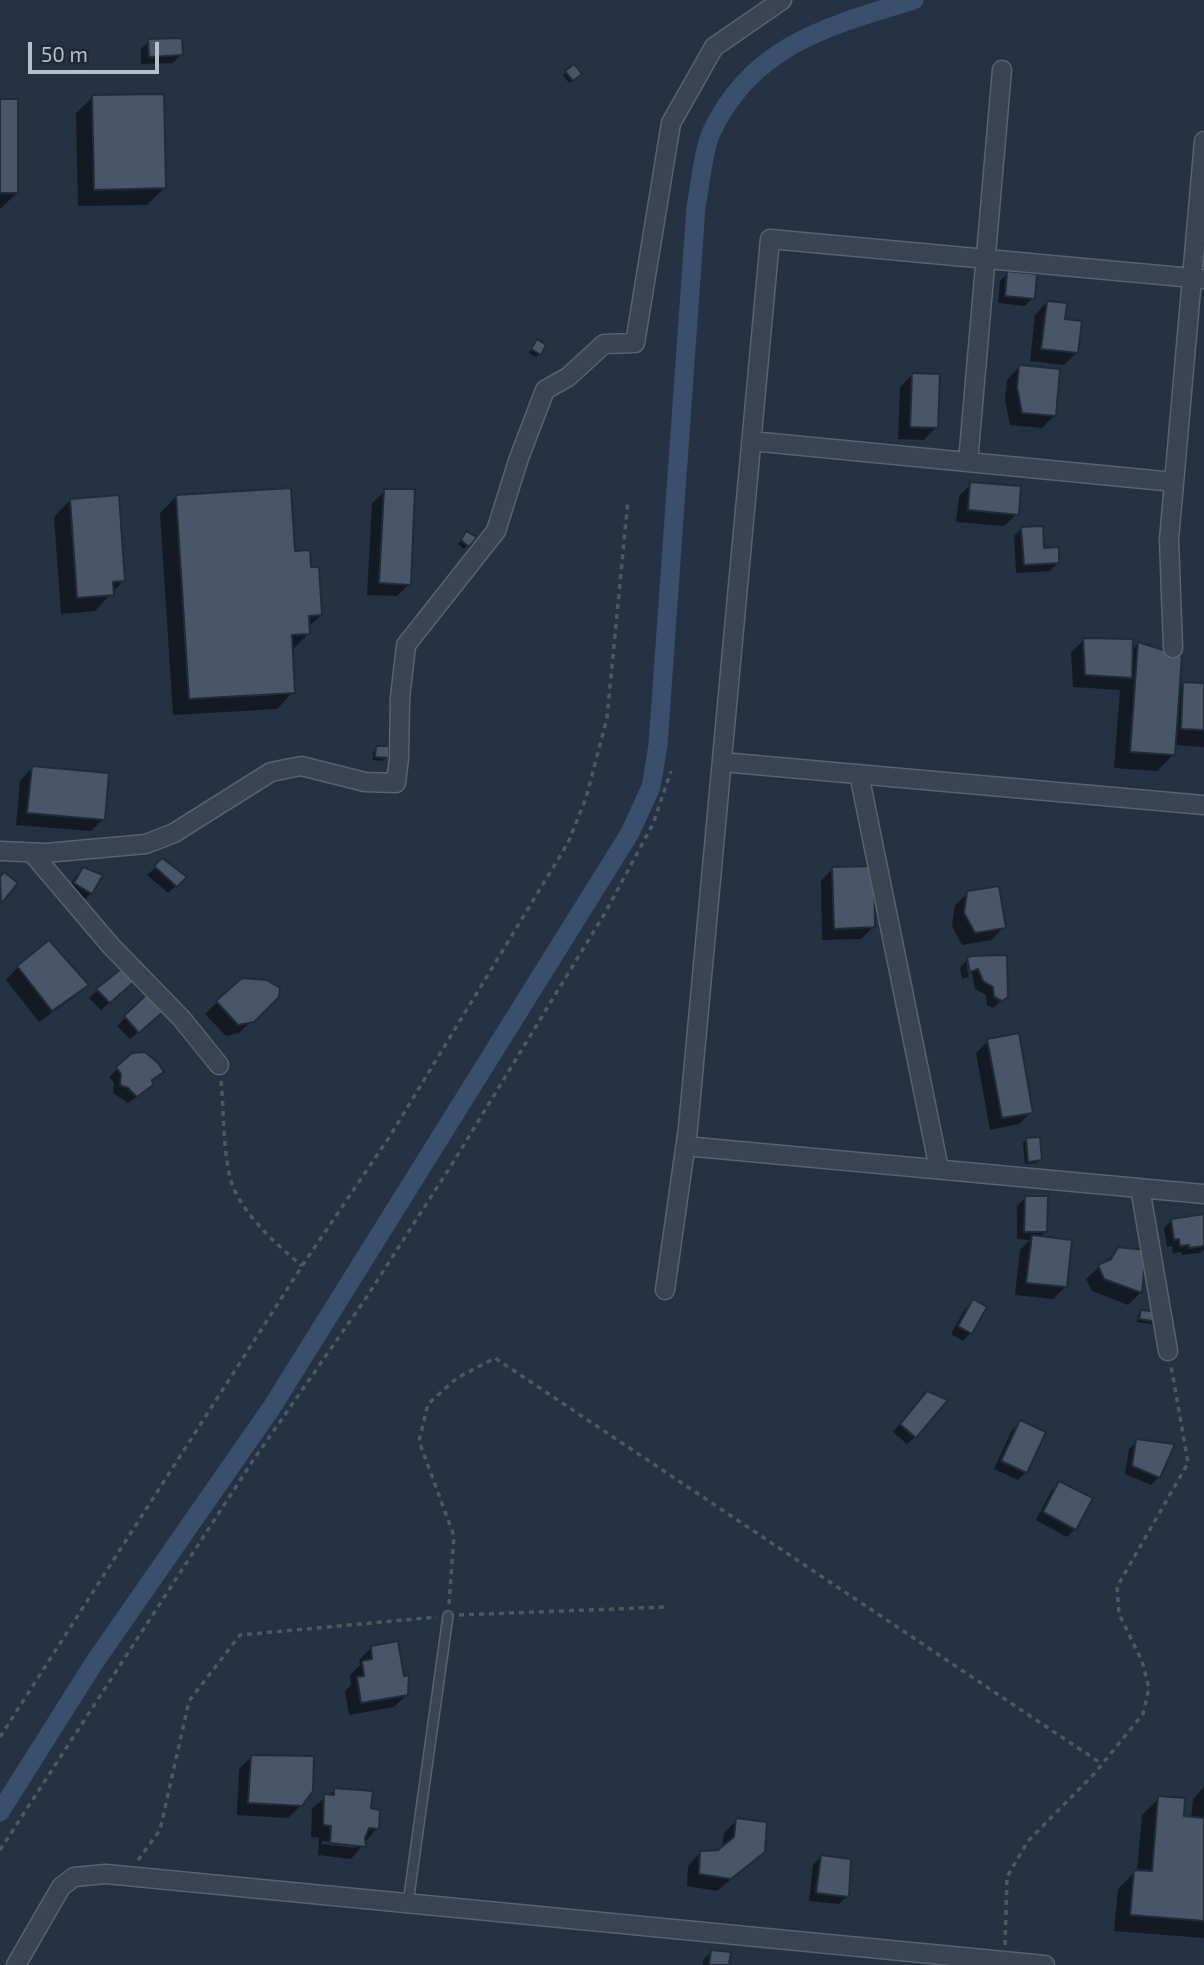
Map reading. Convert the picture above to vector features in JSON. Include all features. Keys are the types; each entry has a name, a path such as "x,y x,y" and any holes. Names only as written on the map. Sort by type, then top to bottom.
{"street":[{"path":"0,851 32,853 146,844 174,833 271,772 301,766 365,782 396,783 400,698 406,645 496,531 519,458 545,390 568,377 604,344 635,343 671,123 714,47 782,0"},
{"path":"968,462 1002,70"},
{"path":"1173,648 1169,540 1198,278 1204,141"},
{"path":"665,1290 685,1146 770,239 1198,278"},
{"path":"751,441 1174,482"},
{"path":"722,762 1204,805"},
{"path":"859,774 939,1169"},
{"path":"32,853 111,946 182,1019 219,1065"},
{"path":"685,1146 1204,1194"},
{"path":"1140,1188 1168,1351"},
{"path":"16,1965 61,1887 74,1877 90,1874 1045,1965"}],"lane":[{"path":"408,1903 448,1616"}],"path":[{"path":"0,1737 302,1266 390,1136 568,843 586,798 607,718 628,500"},
{"path":"0,1850 252,1462 364,1301 454,1161 605,913 653,824 671,771"},
{"path":"219,1065 229,1176 239,1199 253,1217 275,1243 302,1266"},
{"path":"993,1962 1007,1877 1028,1840 1102,1764 1143,1714 1149,1688 1142,1661 1119,1614 1117,1587 1188,1463 1168,1351"},
{"path":"448,1616 454,1536 419,1441 428,1404 457,1378 495,1358 1102,1764"},
{"path":"127,1876 160,1830 189,1701 240,1635 448,1616 666,1607"}],"building":[{"path":"182,38 183,55 149,57 148,39"},
{"path":"574,64 582,74 573,81 565,71"},
{"path":"164,94 166,188 94,190 92,95"},
{"path":"0,99 18,99 18,193 0,193"},
{"path":"1007,271 1037,274 1035,299 1005,296"},
{"path":"1047,301 1067,303 1065,319 1082,321 1078,353 1041,349"},
{"path":"537,339 546,345 541,355 531,349"},
{"path":"1019,365 1060,369 1056,416 1022,413 1017,387"},
{"path":"912,373 940,374 938,428 910,427"},
{"path":"970,482 1021,486 1019,515 968,510"},
{"path":"291,488 295,551 310,550 311,567 319,567 322,615 309,616 310,634 292,635 295,693 189,699 176,495"},
{"path":"384,489 415,489 411,585 379,583"},
{"path":"119,495 125,581 113,582 114,595 77,598 70,499"},
{"path":"1043,526 1044,548 1059,547 1059,563 1024,565 1021,527"},
{"path":"466,531 477,537 469,547 461,540"},
{"path":"1083,638 1133,639 1132,678 1085,675"},
{"path":"1138,642 1182,656 1175,755 1130,752"},
{"path":"1183,682 1204,683 1204,730 1181,729"},
{"path":"376,746 389,746 389,758 375,757"},
{"path":"32,766 109,773 105,820 27,813"},
{"path":"162,858 187,877 177,887 154,866"},
{"path":"874,866 875,927 834,929 832,867"},
{"path":"83,867 103,875 92,894 74,883"},
{"path":"4,872 18,883 1,904 0,877"},
{"path":"999,886 1006,928 975,933 964,913 967,891"},
{"path":"49,940 89,985 52,1011 17,966"},
{"path":"1007,955 1008,997 1002,1001 994,997 993,987 983,981 978,969 970,972 967,958"},
{"path":"122,968 135,981 110,1003 96,989"},
{"path":"242,978 267,980 280,988 279,997 254,1022 238,1025 216,1001"},
{"path":"147,994 164,1011 139,1033 124,1016"},
{"path":"1019,1033 1033,1113 1002,1118 987,1039"},
{"path":"145,1052 164,1072 152,1080 153,1085 137,1097 128,1088 120,1085 121,1074 116,1067 132,1053"},
{"path":"1040,1137 1042,1160 1028,1162 1026,1138"},
{"path":"1025,1196 1048,1196 1047,1232 1024,1232"},
{"path":"1204,1214 1204,1246 1180,1246 1179,1239 1174,1240 1171,1219"},
{"path":"1032,1235 1072,1240 1067,1287 1026,1283"},
{"path":"1118,1247 1146,1250 1142,1293 1104,1279 1098,1265 1111,1259"},
{"path":"973,1299 987,1307 972,1334 958,1326"},
{"path":"1141,1310 1160,1312 1158,1322 1139,1319"},
{"path":"927,1391 948,1400 916,1438 900,1424"},
{"path":"1020,1420 1046,1432 1027,1473 1001,1461"},
{"path":"1136,1439 1175,1444 1160,1478 1132,1466"},
{"path":"1059,1481 1093,1498 1076,1530 1043,1512"},
{"path":"398,1641 404,1676 409,1675 408,1695 361,1703 357,1677 364,1676 362,1661 372,1659 371,1646"},
{"path":"251,1755 314,1756 313,1791 302,1806 248,1803"},
{"path":"334,1788 373,1791 371,1808 380,1810 379,1829 369,1828 365,1838 366,1847 330,1843 331,1826 323,1825 324,1794 334,1795"},
{"path":"1158,1796 1185,1798 1184,1816 1204,1818 1204,1921 1130,1915 1134,1870 1152,1871"},
{"path":"736,1818 767,1822 765,1852 731,1879 699,1874 700,1851 718,1850 734,1837"},
{"path":"821,1855 851,1859 849,1897 816,1893"},
{"path":"711,1950 731,1952 729,1965 709,1965"}],"waterway":[{"path":"0,1812 94,1663 272,1407 630,833 651,787 658,745 696,207 708,141 728,103 748,79 771,59 823,30 914,0"}]}
